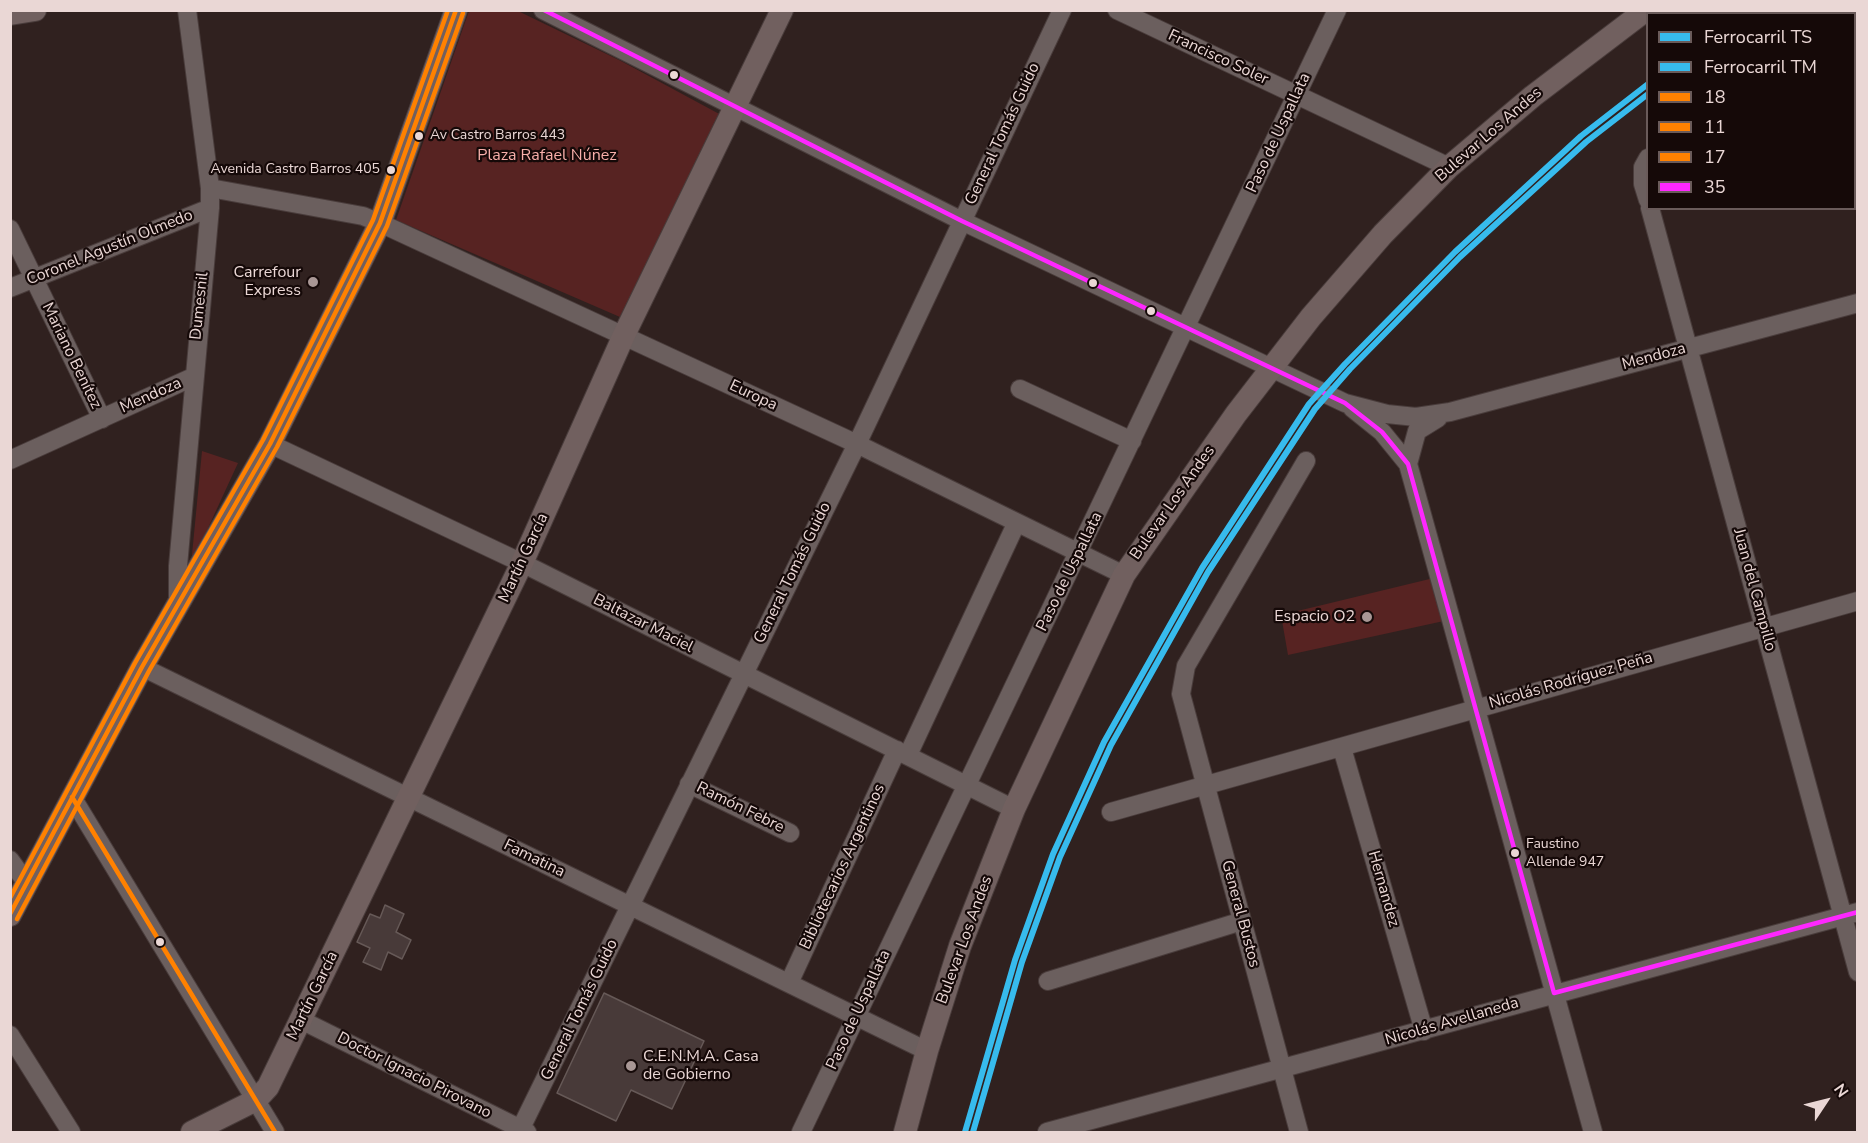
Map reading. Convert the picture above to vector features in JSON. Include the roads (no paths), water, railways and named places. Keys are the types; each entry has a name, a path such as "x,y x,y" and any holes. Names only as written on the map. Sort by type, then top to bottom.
{"main road":[{"path":"10,14 34,10"},
{"path":"10,915 142,667 270,444 380,223 456,10"},
{"name":"Martín García","path":"256,1100 268,1087 522,564 624,335 782,10"},
{"name":"Bulevar Los Andes","path":"905,1132 927,1051 960,946 1014,809 1124,575 1191,476 1345,276 1449,167 1623,20 1646,10"},
{"path":"192,1132 256,1100"}],"street":[{"name":"Dumesnil","path":"178,602 178,566 193,377 210,208 210,188 187,10"},
{"path":"543,10 962,220 1346,403 1382,432 1408,464 1593,1132"},
{"name":"General Tomás Guido","path":"522,1132 689,784 857,444 1062,10"},
{"name":"Francisco Soler","path":"1118,10 1449,167"},
{"name":"Paso de Uspallata","path":"801,1132 1188,328 1337,10"},
{"path":"1645,163 1643,184 1646,196"},
{"path":"210,188 363,216 380,223"},
{"name":"Coronel Agustín Olmedo","path":"10,288 210,208"},
{"name":"Juan del Campillo","path":"1651,210 1763,626 1850,915 1857,972"},
{"name":"Europa","path":"380,223 857,444 1124,575"},
{"name":"Mariano Benítez","path":"10,229 102,418"},
{"name":"Mendoza","path":"1346,403 1387,414 1416,417 1450,411 1857,303"},
{"name":"Mendoza","path":"10,460 193,377"},
{"path":"1020,389 1132,441"},
{"name":"Mendoza","path":"1408,464 1417,431 1450,411"},
{"name":"Baltazar Maciel","path":"270,444 522,564 1014,809"},
{"name":"General Bustos","path":"1299,1132 1181,694 1186,666 1306,461"},
{"name":"Bibliotecarios Argentinos","path":"789,983 1016,524"},
{"name":"Nicolás Rodríguez Peña","path":"1111,812 1857,601"},
{"name":"Famatina","path":"142,667 927,1051"},
{"name":"Hernandez","path":"1342,748 1424,1031"},
{"name":"Ramón Febre","path":"689,784 790,833"},
{"path":"72,797 275,1132"},
{"path":"10,860 26,882"},
{"name":"Nicolás Avellaneda","path":"1047,1132 1424,1031 1554,993 1850,915"},
{"path":"1048,981 1242,921"},
{"name":"Doctor Ignacio Pirovano","path":"301,1020 522,1132"},
{"path":"10,1035 71,1132"}],"rail line":[{"name":"TS","path":"965,1132 1015,960 1053,854 1104,742 1202,568 1309,404 1345,364 1455,252 1581,136 1646,86"},
{"name":"TM","path":"973,1132 1022,962 1060,857 1111,745 1208,572 1315,409 1350,369 1460,257 1586,142 1646,96"}],"place":[{"name":"Av Castro Barros 443","path":"419,136"},
{"name":"Avenida Castro Barros 405","path":"391,170"},
{"name":"Carrefour Express","path":"313,282"},
{"name":"Espacio O2","path":"1367,617"},
{"name":"Faustino Allende 947","path":"1515,853"},
{"name":"C.E.N.M.A. Casa de Gobierno","path":"631,1066"}],"park label":[{"name":"Plaza Rafael Núñez","path":"547,156"}]}
